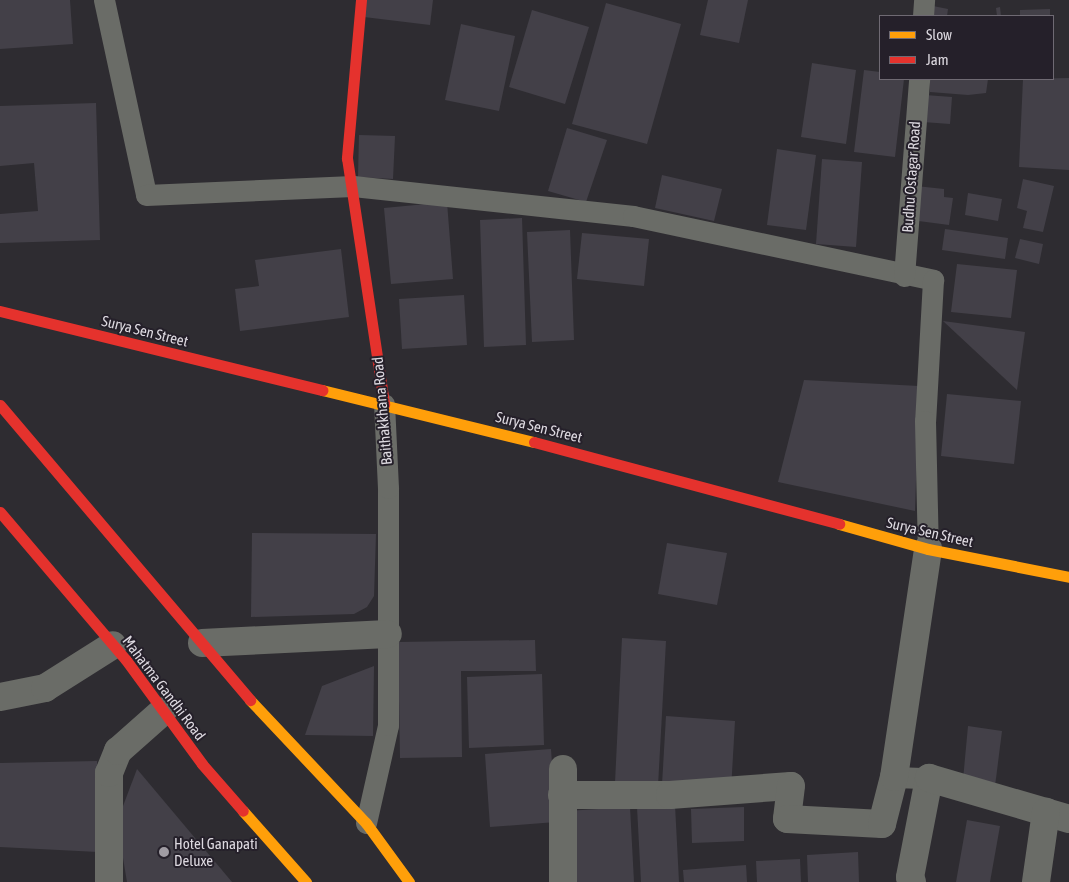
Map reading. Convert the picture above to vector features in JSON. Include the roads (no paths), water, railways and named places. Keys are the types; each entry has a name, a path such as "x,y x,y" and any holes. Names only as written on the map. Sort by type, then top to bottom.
{"main road":[{"name":"Baithakkhana Road","path":"360,0 347,158 353,186 384,404"},
{"name":"Surya Sen Street","path":"0,312 592,456 928,549 1069,577"},
{"path":"0,405 266,719 366,823 409,882"},
{"name":"Mahatma Gandhi Road","path":"0,512 113,645 202,764 306,882"}],"street":[{"path":"562,795 670,795 791,786 787,819 882,824 894,777 928,549"},
{"path":"202,643 388,634"},
{"path":"0,697 45,688 113,645"},
{"path":"109,882 109,774 118,751 163,711"},
{"path":"563,769 563,882"},
{"path":"912,882 910,877 929,778 1057,815 1036,882"}],"lane":[{"path":"104,0 146,195 353,186 633,216 904,276 933,280 925,421 928,549"},
{"path":"924,0 924,15"},
{"name":"Budhu Ostagar Road","path":"904,276 919,80"},
{"name":"Baithakkhana Road","path":"366,823 388,725 384,404"},
{"path":"894,777 929,778"}],"place":[{"name":"Hotel Ganapati Deluxe","path":"164,852"}]}
